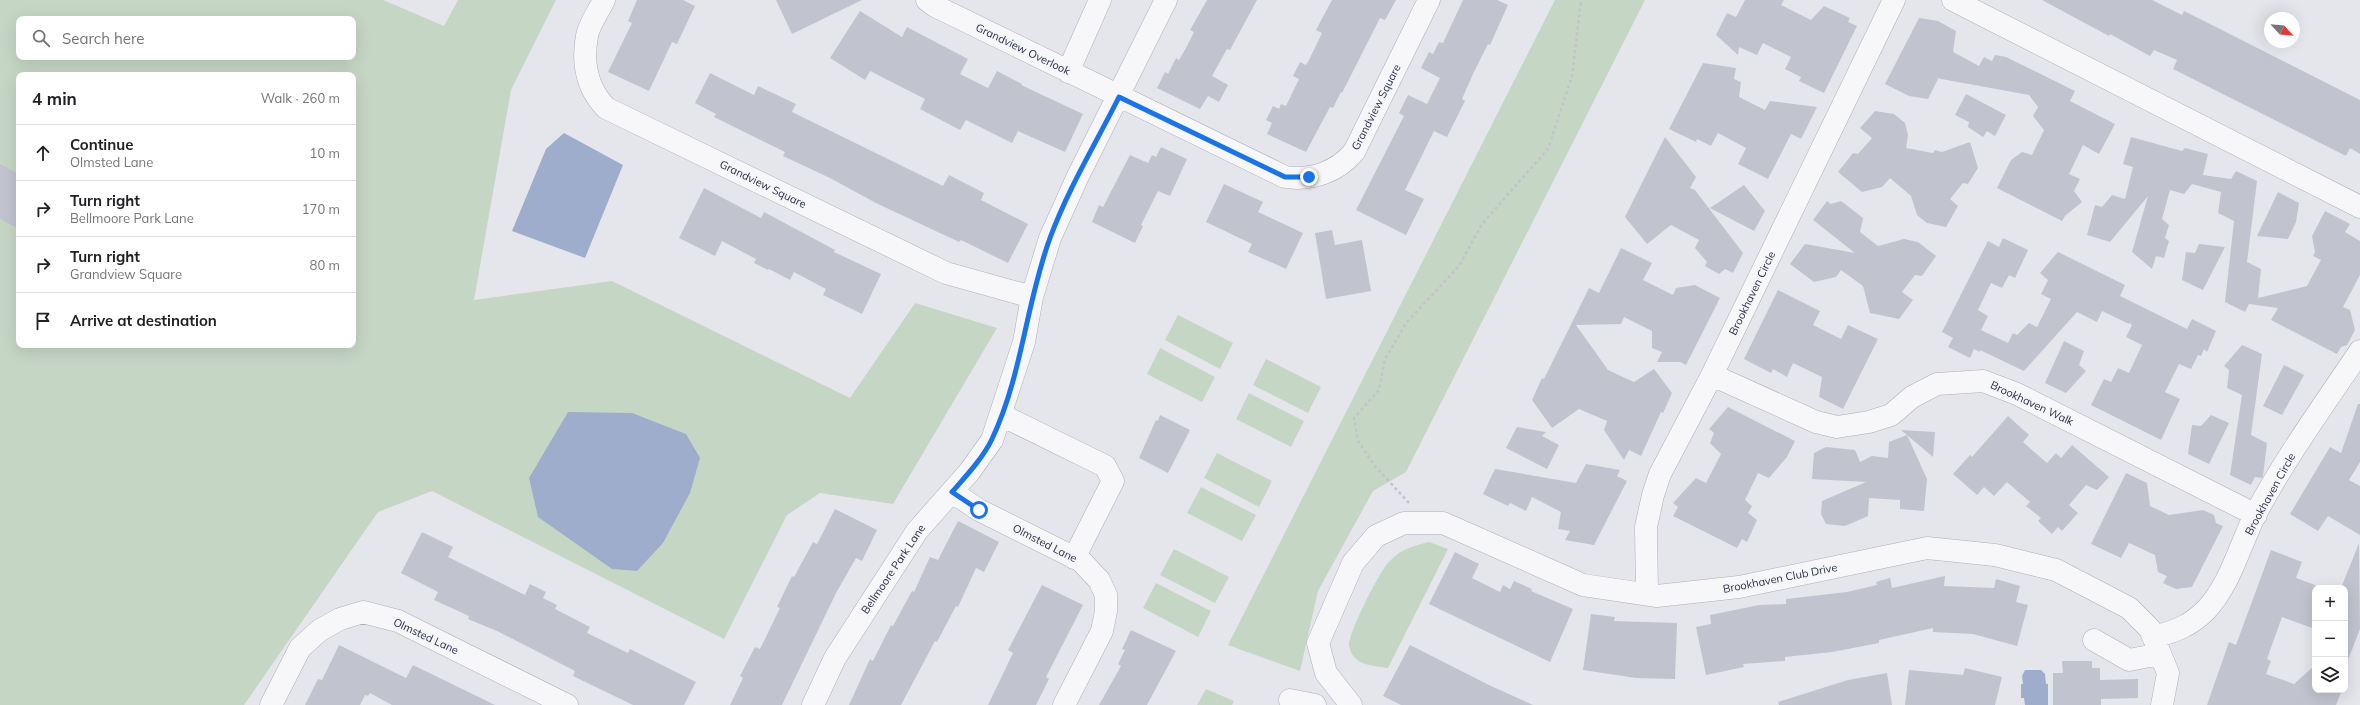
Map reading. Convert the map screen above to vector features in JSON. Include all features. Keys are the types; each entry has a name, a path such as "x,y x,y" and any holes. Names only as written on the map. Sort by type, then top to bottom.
{"street":[{"name":"Grandview Square","path":"604,0 587,35 584,67 596,97 606,108 946,272 1032,297"},
{"name":"Grandview Overlook","path":"927,0 935,6 1119,97"},
{"path":"1068,72 1100,0"},
{"name":"Bellmoore Park Lane","path":"813,705 836,658 876,591 917,531 970,471 992,440 1024,342 1032,297 1050,238 1078,176 1119,97 1166,0"},
{"name":"Grandview Square","path":"1119,97 1285,177 1318,175 1340,166 1354,152 1429,0"},
{"name":"Brookhaven Circle","path":"1647,594 1646,527 1653,495 1660,474 1712,375 1894,0"},
{"path":"1953,0 2360,207"},
{"name":"Brookhaven Circle","path":"2094,640 2129,660 2182,630 2207,609 2228,577 2256,515 2319,409 2360,351"},
{"name":"Brookhaven Walk","path":"1712,375 1816,422 1837,427 1869,422 1891,415 1912,397 1937,384 1984,381 2017,394 2256,515"},
{"path":"1001,415 1104,466 1113,481 1074,558"},
{"name":"Olmsted Lane","path":"952,492 979,510 1080,561 1099,580 1106,595 1106,611 1102,631 1064,705"},
{"name":"Brookhaven Club Drive","path":"1346,698 1326,674 1318,643 1353,563 1376,536 1404,523 1443,523 1583,585 1657,596 1739,588 1927,548 1995,555 2056,570 2129,608 2150,629 2168,673 2162,705"},
{"name":"Olmsted Lane","path":"271,705 300,648 320,630 340,619 363,612 398,621 567,705"},
{"path":"1320,705 1346,698"},
{"path":"1290,700 1315,705"}],"path":[{"path":"1412,506 1375,466 1358,441 1354,418 1379,390 1385,359 1407,322 1459,266 1482,224 1548,149 1572,76 1581,0"}],"green space":[{"path":"0,0 383,0 444,26 458,0 556,0 511,90 474,300 612,281 850,398 915,303 997,328 893,504 820,493 787,515 724,639 432,491 378,512 244,705 0,705"},
{"path":"1555,0 1645,0 1406,472 1373,491 1318,591 1300,671 1228,645"},
{"path":"1178,315 1233,343 1220,369 1165,340"},
{"path":"1160,348 1215,377 1202,402 1147,374"},
{"path":"1266,359 1321,387 1308,413 1253,385"},
{"path":"1249,393 1304,421 1291,447 1236,419"},
{"path":"1217,453 1272,481 1259,507 1204,478"},
{"path":"1201,487 1256,515 1242,541 1187,513"},
{"path":"1429,542 1448,549 1388,668 1368,665 1359,661 1352,654 1349,645 1350,638 1365,602 1384,568 1402,551"},
{"path":"1174,549 1229,577 1215,603 1160,575"},
{"path":"1156,583 1211,611 1198,637 1143,608"},
{"path":"1206,689 1234,701 1232,705 1197,705"}],"water":[{"path":"564,133 623,165 585,258 512,231 546,149"},
{"path":"568,412 632,413 686,434 700,458 690,493 663,543 637,571 612,569 538,517 529,478"},
{"path":"2025,670 2041,670 2045,674 2046,684 2048,684 2048,705 2025,705 2024,698 2021,698 2021,684 2023,684 2022,676"}],"building":[{"path":"637,0 683,0 695,6 677,44 672,42 649,91 608,72 632,23 628,21"},
{"path":"776,0 862,0 792,34"},
{"path":"1207,0 1257,0 1230,50 1227,49 1212,76 1228,85 1219,102 1208,96 1200,109 1157,88 1165,72 1168,74 1176,58 1179,60 1186,48 1194,32 1190,30"},
{"path":"1332,0 1396,0 1385,20 1380,18 1342,93 1341,92 1333,108 1330,107 1306,152 1267,134 1272,123 1266,120 1273,106 1279,109 1281,104 1286,106 1299,79 1293,76 1300,62 1306,65 1309,60 1322,33 1316,30"},
{"path":"1463,0 1497,0 1508,5 1490,45 1488,44 1473,74 1462,99 1465,101 1447,137 1434,131 1405,190 1424,199 1406,235 1356,210 1404,116 1399,113 1408,95 1427,104 1440,78 1421,68 1429,52 1433,54 1439,42 1443,43"},
{"path":"1745,0 1784,0 1781,5 1811,20 1824,6 1850,18 1848,22 1857,26 1824,93 1799,81 1801,77 1785,69 1791,57 1763,43 1757,55 1739,47 1738,55 1716,35 1727,13 1736,17"},
{"path":"2042,0 2152,0 2182,15 2184,11 2360,100 2360,154 2350,148 2346,156 2173,69 2177,60 2154,50 2150,56"},
{"path":"860,11 902,37 907,27 968,59 960,74 988,88 997,71 1022,84 1021,85 1083,114 1065,152 1018,131 1012,143 966,120 960,130 920,109 925,99 870,71 865,80 830,58"},
{"path":"1919,18 1938,21 1956,31 1953,52 1979,66 1984,57 1992,61 1995,55 2006,57 2075,91 2070,101 2115,124 2099,154 2083,145 2069,174 2080,179 2074,191 2082,202 2065,216 2062,221 1997,188 2011,160 2022,152 2032,155 2044,130 2033,116 2038,107 2029,95 1936,78 1938,79 1928,99 1909,96 1885,84"},
{"path":"1703,63 1736,68 1734,79 1741,82 1739,97 1765,110 1770,101 1817,107 1801,139 1791,134 1768,179 1738,164 1746,148 1718,133 1711,146 1697,139 1696,142 1669,129"},
{"path":"710,73 754,95 758,86 796,104 792,112 943,186 949,175 984,193 981,200 1028,224 1008,263 961,240 959,242 876,203 830,178 783,156 785,152 714,117 716,114 695,103"},
{"path":"1966,94 2006,115 1995,136 1987,131 1983,137 1968,127 1969,122 1955,115"},
{"path":"1875,111 1894,114 1905,123 1908,135 1906,148 1933,153 1935,150 1942,152 1970,142 1978,168 1968,184 1963,183 1950,199 1958,206 1946,227 1927,223 1917,215 1911,196 1890,178 1882,187 1862,192 1838,172 1853,153 1858,154 1872,138 1860,128"},
{"path":"1665,137 1696,177 1690,188 1695,190 1743,253 1733,273 1725,269 1719,274 1705,266 1707,262 1695,248 1699,240 1671,225 1647,244 1625,217"},
{"path":"2131,137 2182,151 2185,148 2208,154 2203,175 2231,179 2236,171 2257,181 2247,262 2261,269 2258,298 2307,286 2321,260 2313,256 2315,252 2312,236 2325,211 2350,224 2345,232 2360,241 2360,275 2343,307 2350,310 2355,330 2347,345 2341,347 2337,354 2271,320 2278,308 2249,304 2245,312 2225,302 2234,221 2218,213 2221,192 2192,184 2184,194 2170,190 2162,219 2169,225 2165,238 2169,241 2164,258 2156,256 2152,269 2132,252 2148,196 2110,242 2087,235 2095,205 2102,207 2112,195 2125,199 2133,167 2123,164"},
{"path":"1161,147 1187,159 1170,196 1158,191 1141,225 1143,226 1135,243 1092,222 1099,205 1103,207 1130,155 1148,163 1152,155 1156,157"},
{"path":"0,164 16,172 16,227 0,219"},
{"path":"1224,184 1263,202 1258,212 1303,233 1286,269 1248,252 1252,244 1206,222"},
{"path":"1744,185 1765,211 1754,231 1710,208"},
{"path":"704,188 761,218 764,212 835,250 834,252 881,274 862,314 823,295 826,289 794,272 790,280 754,263 756,259 722,241 715,256 679,238"},
{"path":"2278,192 2299,203 2296,222 2288,239 2257,236"},
{"path":"1827,201 1831,204 1841,201 1863,218 1860,232 1878,246 1904,239 1918,242 1936,256 1922,276 1915,275 1902,292 1913,300 1899,319 1870,313 1863,286 1841,270 1836,277 1814,282 1790,264 1805,244 1855,253 1813,220"},
{"path":"1332,230 1335,245 1362,240 1371,291 1326,299 1315,233"},
{"path":"2003,238 2028,250 2015,278 2009,275 2002,288 1991,283 1978,310 1988,316 1981,330 2008,343 2013,333 2017,335 2029,323 2037,327 2051,299 2041,294 2048,280 2040,273 2058,252 2125,285 2120,296 2187,329 2192,319 2216,331 2207,352 2204,349 2201,356 2198,355 2191,369 2179,364 2165,392 2180,399 2161,440 2091,405 2104,379 2111,382 2118,368 2129,373 2142,345 2126,337 2132,325 2130,324 2131,321 2129,324 2102,311 2097,322 2077,312 2024,371 1980,350 1980,352 1974,349 1970,358 1948,347 1953,338 1942,332 1988,241 1999,247"},
{"path":"2199,244 2225,247 2203,290 2182,280 2186,252 2195,253"},
{"path":"1621,248 1652,263 1643,280 1673,295 1676,288 1695,285 1720,298 1686,365 1680,362 1657,362 1662,352 1652,348 1652,331 1624,317 1621,324 1576,325 1608,370 1634,382 1654,369 1672,393 1663,413 1661,412 1641,456 1629,450 1624,460 1604,430 1607,421 1579,409 1552,428 1532,400 1589,288 1599,293"},
{"path":"1778,290 1820,311 1813,325 1841,339 1848,325 1878,339 1843,409 1819,397 1822,377 1793,363 1787,377 1773,369 1771,373 1744,359"},
{"path":"2064,341 2084,351 2079,365 2086,371 2066,393 2045,383"},
{"path":"2242,345 2262,354 2251,435 2267,443 2263,476 2262,478 2255,477 2251,485 2230,475 2242,395 2227,388 2229,370 2224,366"},
{"path":"2284,365 2304,375 2282,415 2263,406"},
{"path":"2358,404 2360,404 2360,462 2349,480 2360,486 2360,535 2328,516 2318,531 2290,514 2330,447 2341,453"},
{"path":"1728,407 1795,441 1787,457 1769,478 1758,473 1745,500 1752,506 1748,513 1757,520 1747,542 1742,539 1737,548 1673,516 1678,507 1673,503 1696,478 1706,483 1721,454 1710,443 1714,433 1709,429"},
{"path":"1160,415 1190,430 1168,473 1139,458 1156,420 1158,421"},
{"path":"2211,415 2229,423 2209,464 2188,454 2192,425 2201,426"},
{"path":"2008,416 2029,435 2023,442 2047,463 2056,453 2061,458 2072,445 2109,477 2097,490 2086,485 2069,505 2078,513 2062,531 2058,527 2052,534 2038,521 2041,518 2026,506 2030,502 2007,482 1994,496 1984,487 1977,495 1953,474 1970,455 1972,457"},
{"path":"1517,427 1546,432 1542,436 1559,445 1547,469 1506,448"},
{"path":"1901,430 1935,432 1933,457 1907,435"},
{"path":"1907,435 1927,479 1924,511 1900,509 1900,500 1869,498 1868,516 1845,526 1826,524 1821,514 1822,501 1866,482 1812,479 1814,453 1826,447 1855,450 1860,462 1872,456 1888,458 1889,442"},
{"path":"1586,464 1620,470 1617,476 1627,481 1594,545 1565,540 1570,531 1558,529 1561,512 1532,497 1526,511 1510,503 1508,506 1483,494 1495,469 1576,483"},
{"path":"2126,473 2147,483 2150,506 2169,515 2203,510 2214,515 2216,523 2223,526 2192,587 2176,589 2163,583 2167,576 2158,572 2155,555 2129,543 2121,558 2091,544"},
{"path":"835,509 877,530 862,561 856,558 836,593 782,705 730,705 743,678 740,676 755,647 760,649 780,608 777,607 792,576 794,577 813,542 817,544"},
{"path":"958,521 999,542 984,572 976,568 958,607 956,606 937,642 935,641 901,705 849,705 870,659 873,661 891,625 893,626 912,591 914,592 930,557 938,560"},
{"path":"422,532 453,547 448,557 525,595 530,584 546,592 543,598 557,605 555,609 590,627 587,633 628,653 630,649 696,682 684,705 633,705 573,676 575,671 499,632 468,619 469,616 434,600 438,592 401,573"},
{"path":"2359,543 2360,629 2348,660 2348,585 2342,585"},
{"path":"2271,550 2302,562 2296,578 2315,585 2312,585 2312,628 2282,617 2267,659 2271,661 2266,674 2294,684 2312,668 2312,693 2341,693 2336,705 2207,705 2229,642 2236,645"},
{"path":"1455,552 1479,564 1472,578 1500,592 1503,585 1510,589 1514,581 1532,589 1531,591 1573,609 1550,662 1429,604"},
{"path":"1945,576 1944,586 1994,588 1996,579 2020,586 2016,602 2028,605 2017,646 1973,634 1933,632 1933,628 1879,640 1879,643 1832,652 1785,657 1785,661 1743,664 1744,667 1706,675 1696,627 1711,624 1710,615 1759,605 1786,604 1786,599 1847,592 1877,585 1876,582 1890,578 1892,588"},
{"path":"1042,585 1083,605 1046,677 1049,679 1036,705 988,705 1013,653 1008,650"},
{"path":"1591,614 1615,617 1614,621 1677,623 1675,679 1636,678 1583,670"},
{"path":"1131,630 1176,651 1147,705 1099,705 1121,666 1118,664 1125,650 1122,649"},
{"path":"339,645 406,678 413,665 495,705 392,705 370,693 368,696 365,695 360,705 305,705 318,679 322,680"},
{"path":"1410,645 1491,686 1533,705 1401,705 1383,696"},
{"path":"2062,661 2092,661 2092,668 2100,668 2100,680 2138,679 2138,698 2101,699 2101,705 2053,705 2053,673 2063,673"},
{"path":"1965,668 2002,677 1995,705 1905,705 1909,670 1963,675"},
{"path":"1887,673 1892,705 1779,705 1778,702 1848,680"}],"route":[{"path":"979,510 952,492 970,471 992,440 1024,342 1032,297 1050,238 1078,176 1119,97 1227,151 1285,177 1309,177"}]}
